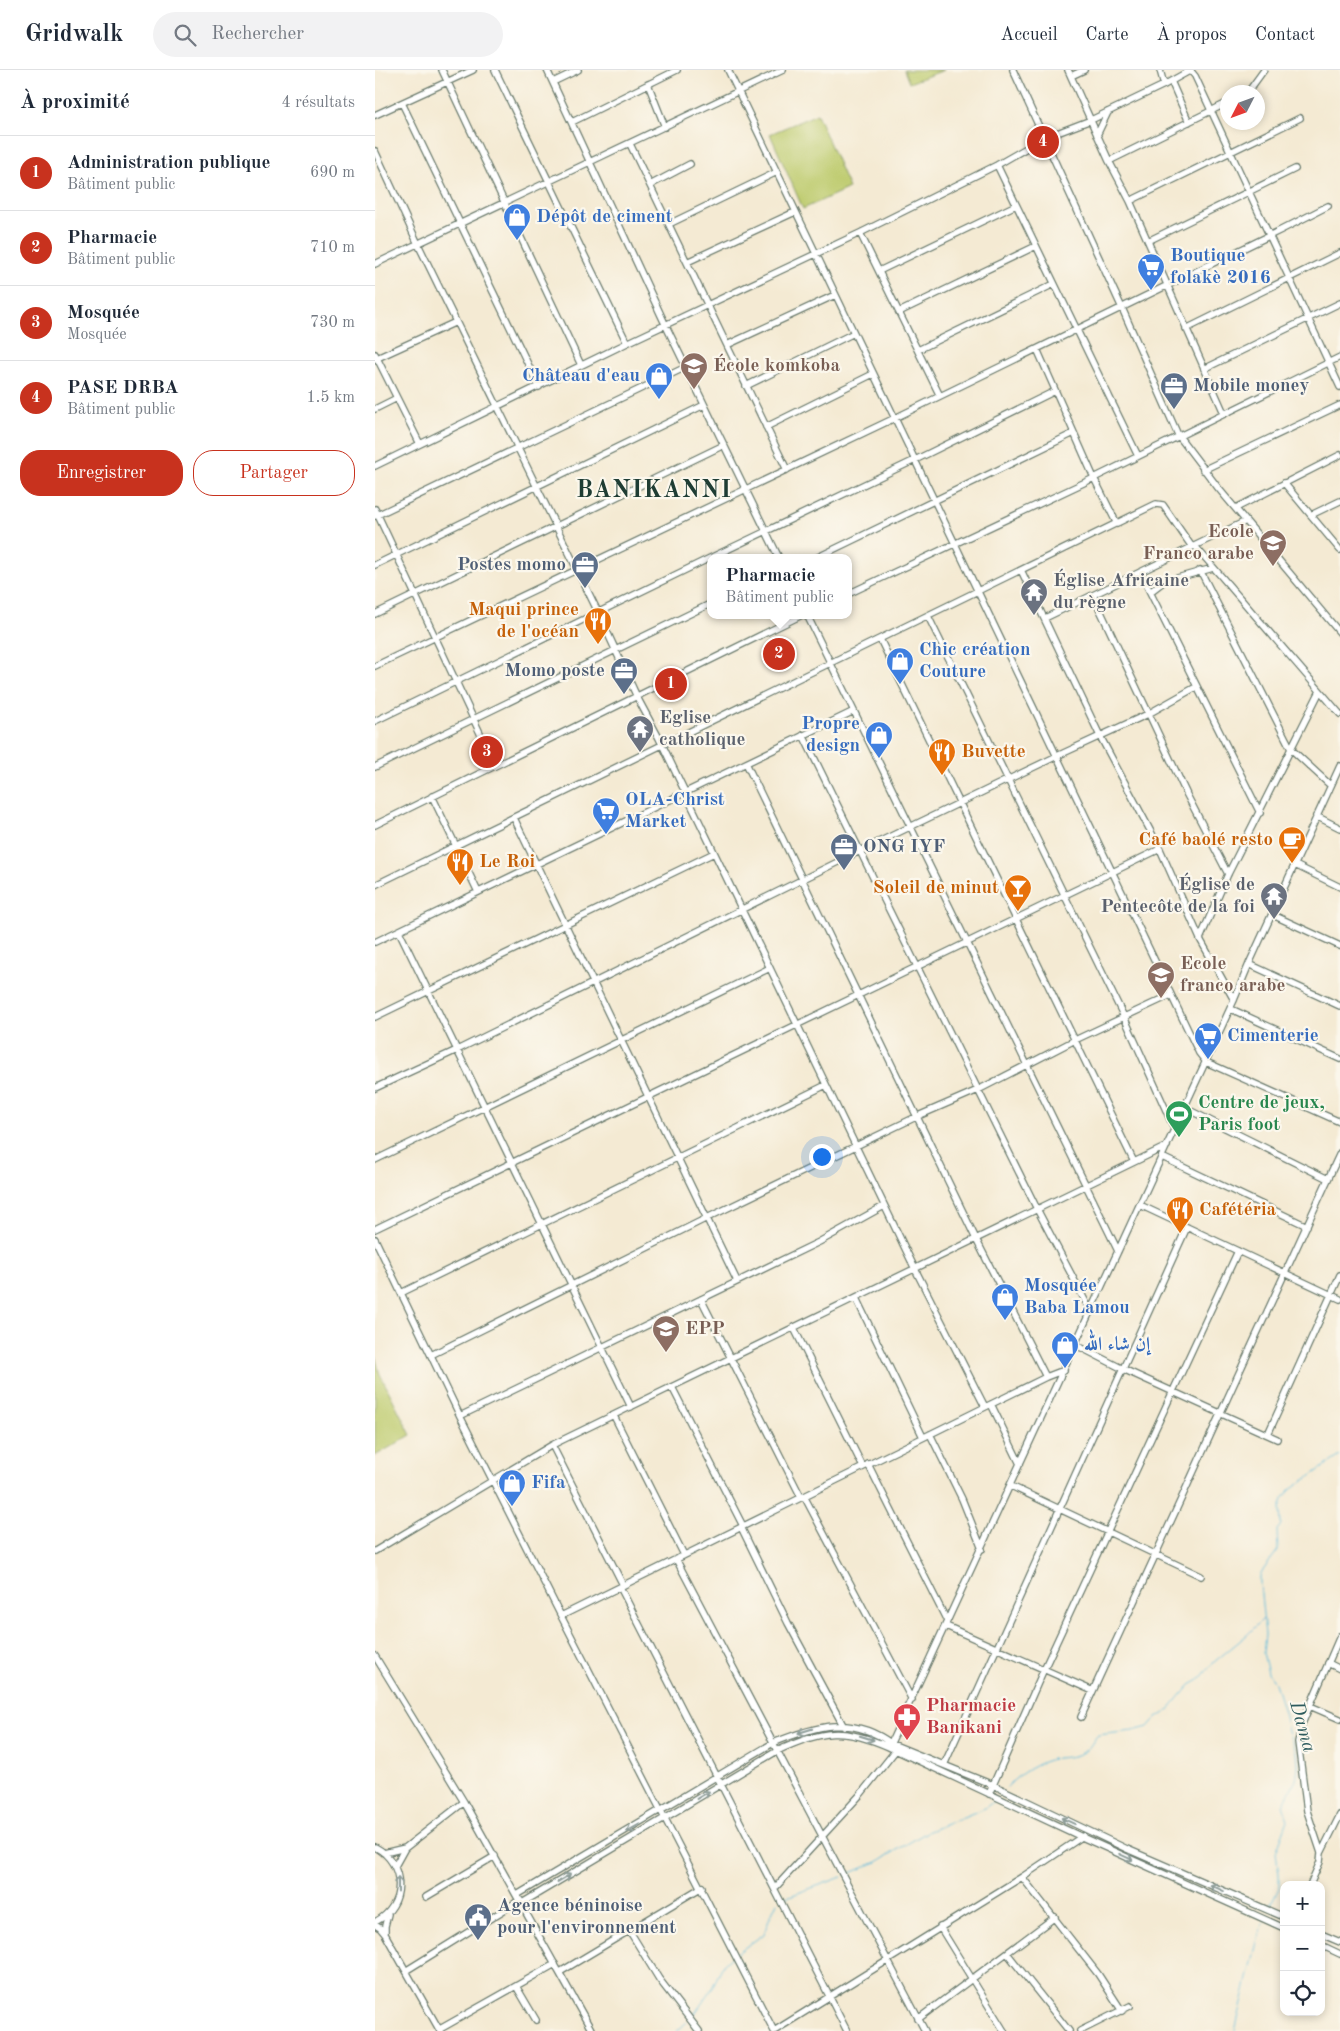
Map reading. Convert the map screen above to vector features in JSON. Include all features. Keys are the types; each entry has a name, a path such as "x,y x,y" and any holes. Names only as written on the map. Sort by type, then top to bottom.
{"street":[{"path":"442,70 581,365"},
{"path":"375,116 473,70"},
{"path":"495,70 627,343"},
{"path":"547,70 665,326 777,554"},
{"path":"553,82 578,70"},
{"path":"572,122 677,70"},
{"path":"727,70 1199,1053 1206,1062 1340,1122"},
{"path":"375,264 783,70"},
{"path":"1013,70 1122,308 1178,436 1203,470 1339,630"},
{"path":"1084,70 1069,73 1109,161 1130,201 1224,413"},
{"path":"1160,70 1164,85"},
{"path":"375,466 997,166 1044,138 1091,120 1164,85 1190,70 1195,76 1231,151 1248,192 1340,387"},
{"path":"1253,85 1264,70"},
{"path":"1171,81 1189,122"},
{"path":"648,84 665,127"},
{"path":"401,103 539,387"},
{"path":"1109,161 1220,107"},
{"path":"1097,134 1108,112"},
{"path":"1130,201 1300,118"},
{"path":"630,144 787,470"},
{"path":"375,151 418,244 598,612 614,650 662,744 884,1206 915,1269 1020,1464"},
{"path":"650,185 691,164"},
{"path":"997,166 1078,330 1137,456"},
{"path":"1148,241 1295,169"},
{"path":"669,224 777,172"},
{"path":"879,271 1016,205"},
{"path":"375,666 1078,330 1328,206"},
{"path":"687,262 795,212"},
{"path":"860,233 940,396"},
{"path":"899,312 1036,246"},
{"path":"1186,329 1340,253"},
{"path":"918,350 1054,284"},
{"path":"727,346 835,295"},
{"path":"1204,369 1340,303"},
{"path":"420,444 376,357 456,322"},
{"path":"747,386 854,333"},
{"path":"1037,349 1094,478 1117,524"},
{"path":"852,592 1094,478 1340,357"},
{"path":"495,765 376,513 686,367"},
{"path":"766,427 873,374"},
{"path":"718,554 1055,391"},
{"path":"375,409 397,398"},
{"path":"375,565 704,405"},
{"path":"1203,470 1340,405"},
{"path":"824,554 1074,433"},
{"path":"375,614 724,445"},
{"path":"1235,508 1340,455"},
{"path":"1284,482 1311,516 1338,543 1340,550"},
{"path":"1311,516 1340,501"},
{"path":"375,885 1159,503 1340,714"},
{"path":"1045,618 1246,521"},
{"path":"375,721 707,559"},
{"path":"1150,592 1163,582 1200,570 1213,568"},
{"path":"1021,570 1100,736 1160,849 1200,940 1235,1000"},
{"path":"1200,570 1291,749 1330,785"},
{"path":"1140,572 1195,687 1259,813"},
{"path":"1093,595 1148,714 1228,874"},
{"path":"375,767 707,605"},
{"path":"928,616 1124,1018 1175,1130"},
{"path":"375,825 794,619"},
{"path":"809,619 1118,1251"},
{"path":"880,639 1134,1162"},
{"path":"375,1088 457,1050 860,851 1148,714 1195,687"},
{"path":"1200,940 1228,874 1320,691"},
{"path":"375,942 854,710"},
{"path":"803,735 1037,1209 1091,1312"},
{"path":"747,763 919,1116 976,1239 1046,1376"},
{"path":"891,1745 1235,1000 1249,964 1273,915 1315,816 1340,766"},
{"path":"432,796 478,892"},
{"path":"1315,816 1340,828"},
{"path":"513,818 737,1280"},
{"path":"375,1229 1160,849"},
{"path":"375,1017 714,853"},
{"path":"1295,865 1340,887"},
{"path":"1273,915 1340,946"},
{"path":"399,931 631,1407"},
{"path":"1249,964 1340,1006"},
{"path":"375,1160 770,968"},
{"path":"431,1355 707,1218 919,1116 978,1090 1075,1040 1171,995"},
{"path":"1231,1008 1340,1060"},
{"path":"401,1293 543,1225 826,1084"},
{"path":"1185,1108 1328,1179"},
{"path":"375,1551 552,1445 1167,1146"},
{"path":"1081,1716 1340,1153"},
{"path":"1162,1157 1307,1226"},
{"path":"1140,1205 1340,1299"},
{"path":"460,1416 737,1280 819,1242 884,1206"},
{"path":"944,1764 1187,1227"},
{"path":"375,1239 460,1416 774,2031 830,1998 887,1960 1022,1877 1082,1837 1085,1829"},
{"path":"989,1794 1044,1669 1238,1251"},
{"path":"1268,1434 1340,1274"},
{"path":"856,1298 923,1437"},
{"path":"701,1299 803,1497 912,1700"},
{"path":"794,1328 947,1624 1093,1691"},
{"path":"1076,1345 1123,1369 1277,1439"},
{"path":"561,1616 1046,1376 1064,1370"},
{"path":"672,1387 788,1623 844,1726"},
{"path":"614,1416 684,1555"},
{"path":"930,1434 962,1498 982,1548"},
{"path":"552,1445 721,1785 847,2031"},
{"path":"1011,1486 1201,1576"},
{"path":"676,1559 925,2031"},
{"path":"1321,1853 1307,1811 1297,1742 1340,1636"},
{"path":"375,1656 464,1802 592,2031"},
{"path":"1328,1662 1340,1669"},
{"path":"1310,1706 1340,1719"},
{"path":"407,1970 773,1743 805,1730 823,1727 844,1726 877,1733 896,1750 1280,1927"},
{"path":"519,1899 665,1818 777,1751 803,1739 832,1733 864,1737 944,1764 1280,1915"},
{"path":"775,1888 823,1837 896,1750"},
{"path":"395,1866 405,1848 464,1802"},
{"path":"1312,1881 1320,1862 1321,1853 1340,1815"},
{"path":"375,1847 384,1853 395,1866 399,1877 399,1889 386,1920 385,1934"},
{"path":"384,1853 405,1848"},
{"path":"426,1896 495,1856"},
{"path":"1022,1877 1098,1974 1122,2011"},
{"path":"560,1972 702,1887"},
{"path":"390,1910 375,1923 385,1934 407,1970 440,2030 555,1964"},
{"path":"919,2019 971,1978 1055,1917"},
{"path":"940,1927 1004,2031"},
{"path":"629,1930 659,1978 699,2031"},
{"path":"1325,1936 1340,1942"},
{"path":"1325,1947 1340,1954"},
{"path":"1007,1953 1069,2031"},
{"path":"516,1986 536,2020"},
{"path":"1080,2031 1130,2006"}],"green space":[{"path":"904,70 944,70 909,83"},
{"path":"817,114 849,188 803,209 770,134"},
{"path":"375,1356 380,1374 411,1435 375,1456"}],"waterway":[{"name":"Dama","path":"1269,1908 1279,1888 1276,1852 1288,1820 1283,1805 1296,1780 1298,1766 1297,1752 1288,1732 1275,1683 1268,1673 1263,1653 1265,1635 1260,1576 1278,1550 1277,1530 1281,1525 1280,1509 1283,1499 1290,1490 1340,1456"},
{"path":"1007,1787 1017,1777 1037,1765 1083,1752 1098,1735 1133,1731 1148,1727 1154,1720 1168,1711 1190,1685 1199,1680 1214,1662 1263,1619"},
{"path":"846,1875 877,1862 927,1832 985,1808 994,1801"},
{"path":"784,1898 842,1877"},
{"path":"737,1953 764,1934 777,1902"},
{"name":"Dama","path":"1235,2031 1260,1930 1264,1921"},
{"path":"693,2016 710,1992 723,1965 734,1955"},
{"path":"677,2031 687,2022"}],"place":[{"name":"PASE DRBA","path":"1043,142"},
{"name":"Dépôt de ciment","path":"517,241"},
{"name":"Boutique folakè 2016","path":"1151,291"},
{"name":"École komkoba","path":"694,390"},
{"name":"Château d'eau","path":"659,400"},
{"name":"Mobile money","path":"1174,410"},
{"name":"Ecole Franco arabe","path":"1273,567"},
{"name":"Postes momo","path":"585,589"},
{"name":"Église Africaine du règne","path":"1034,616"},
{"name":"Maqui prince de l'océan","path":"598,645"},
{"name":"Pharmacie","path":"779,654"},
{"name":"Administration publique","path":"671,684"},
{"name":"Chic création Couture","path":"900,685"},
{"name":"Momo poste","path":"624,695"},
{"name":"Mosquée","path":"487,752"},
{"name":"Eglise catholique","path":"640,753"},
{"name":"Propre design","path":"879,759"},
{"name":"Buvette","path":"942,776"},
{"name":"OLA-Christ Market","path":"606,835"},
{"name":"Café baolé resto","path":"1292,864"},
{"name":"ONG IYF","path":"844,871"},
{"name":"Le Roi","path":"460,886"},
{"name":"Soleil de minut","path":"1018,912"},
{"name":"Église de Pentecôte de la foi","path":"1274,920"},
{"name":"Ecole franco arabe","path":"1161,999"},
{"name":"Cimenterie","path":"1208,1060"},
{"name":"Centre de jeux, Paris foot","path":"1179,1138"},
{"name":"Cafétéria","path":"1180,1234"},
{"name":"Mosquée Baba Lamou","path":"1005,1321"},
{"name":"EPP","path":"666,1353"},
{"name":"إن شاء الله","path":"1065,1369"},
{"name":"Fifa","path":"512,1507"},
{"name":"Pharmacie Banikani","path":"907,1741"},
{"name":"Agence béninoise pour l'environnement","path":"478,1941"}],"district":[{"name":"BANIKANNI","path":"654,491"}]}
